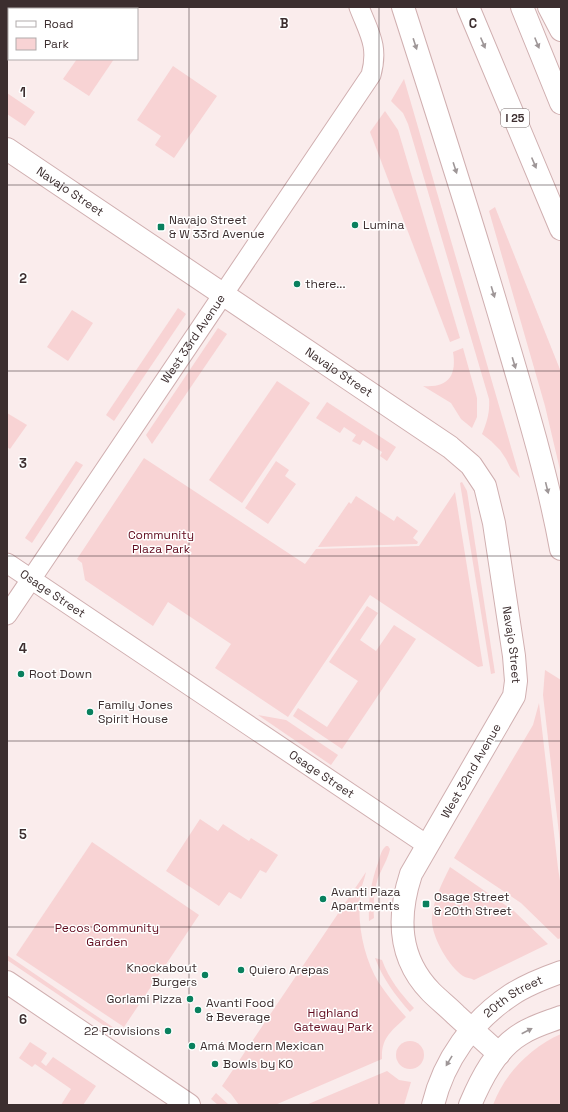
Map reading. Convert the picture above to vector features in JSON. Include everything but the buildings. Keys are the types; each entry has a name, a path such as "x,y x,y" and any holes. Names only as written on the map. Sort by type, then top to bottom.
{"main road":[{"path":"403,7 472,220 521,384 540,455 561,550"},
{"name":"I 25","path":"468,7 561,229"},
{"path":"522,7 561,103"},
{"path":"549,7 561,30"},
{"name":"Navajo Street","path":"7,149 450,447 467,461 479,475 485,486 494,523 514,656 516,681 514,696"},
{"name":"West 32nd Avenue","path":"427,845 514,696"},
{"path":"427,845 411,874 405,893 402,911 402,928 406,948 416,971 437,998 499,1054"},
{"name":"20th Street","path":"433,1105 436,1090 447,1065 472,1029 492,1009 512,994 538,981 561,972"},
{"path":"7,982 189,1105"},
{"path":"470,1105 490,1066 512,1040 533,1027 561,1017"}],"street":[{"name":"West 33rd Avenue","path":"7,615 370,77 375,61 374,47 359,7"},
{"name":"Osage Street","path":"7,563 427,845"}],"green space":[{"path":"76,60 113,60 89,96 63,79"},
{"path":"173,66 217,96 174,158 155,145 161,136 137,120"},
{"path":"404,79 520,478 511,469 500,450 482,434 488,417 489,399 408,124 403,113 391,101"},
{"path":"7,93 35,112 25,126 7,114"},
{"path":"385,111 398,130 460,338 450,342 370,132"},
{"path":"495,207 561,372 561,474 545,406 489,211"},
{"path":"178,308 186,314 114,421 106,415"},
{"path":"72,310 93,323 68,361 47,347"},
{"path":"218,328 227,334 152,444 146,435"},
{"path":"463,348 477,398 477,417 472,428 461,419 451,403 423,386 439,385 449,379 454,368 453,352"},
{"path":"277,381 310,403 242,503 209,480"},
{"path":"327,402 396,447 387,461 380,456 382,452 363,440 360,445 352,441 356,435 344,427 340,433 316,418"},
{"path":"7,413 27,425 10,449 7,447"},
{"name":"Community Plaza Park","path":"144,458 305,564 316,549 419,546 455,492 483,666 478,667 370,595 288,717 215,668 231,644 168,602 153,626 85,580 82,563 77,559"},
{"path":"76,461 83,465 32,543 25,538"},
{"path":"276,461 289,470 285,476 296,484 268,524 245,508"},
{"path":"462,482 467,491 495,673 491,674 460,483"},
{"path":"356,496 394,521 397,516 418,531 413,538 418,542 417,544 318,547 349,502 351,504"},
{"path":"367,606 378,613 360,640 376,651 394,625 416,639 342,749 293,716 298,708 327,727 358,681 329,662"},
{"path":"545,670 561,680 561,851 543,695"},
{"path":"539,703 561,887 561,938 558,939 521,903 454,858 533,725"},
{"path":"258,715 286,720 338,755 331,765"},
{"path":"200,819 218,831 223,824 249,841 251,838 278,855 266,873 260,870 241,899 229,892 219,906 166,871"},
{"name":"Pecos Community Garden","path":"92,842 199,915 124,1027 16,955"},
{"path":"386,846 390,849 378,878 374,898 374,918 369,921 369,906 372,884 381,854"},
{"path":"450,867 514,911 548,944 474,980 463,976 452,965 441,949 432,924 436,897"},
{"name":"Highland Gateway Park","path":"366,872 361,890 359,914 365,950 373,973 379,983 406,1017 385,1040 382,1051 382,1059 275,1105 239,1105 231,1094 222,1086"},
{"path":"7,955 120,1032 118,1035 7,960"},
{"path":"375,958 382,960 395,986 414,1008 410,1012 390,986"},
{"path":"561,1034 561,1105 493,1105 511,1072 539,1046"},
{"path":"410,1041 420,1045 424,1055 420,1065 410,1069 400,1065 396,1055 400,1045"},
{"path":"30,1042 47,1053 41,1062 46,1066 53,1057 96,1086 83,1105 61,1105 71,1089 35,1064 32,1067 19,1058"},
{"path":"387,1071 399,1080 411,1082 404,1105 306,1105"},
{"path":"216,1093 229,1105 218,1105 211,1099"}],"place":[{"name":"Lumina","path":"355,225"},
{"name":"Navajo Street & W 33rd Avenue","path":"161,227"},
{"name":"there...","path":"297,284"},
{"name":"Root Down","path":"21,674"},
{"name":"Family Jones Spirit House","path":"90,712"},
{"name":"Avanti Plaza Apartments","path":"323,899"},
{"name":"Osage Street & 20th Street","path":"426,904"},
{"name":"Quiero Arepas","path":"241,970"},
{"name":"Knockabout Burgers","path":"205,975"},
{"name":"Gorlami Pizza","path":"190,999"},
{"name":"Avanti Food & Beverage","path":"198,1010"},
{"name":"22 Provisions","path":"168,1031"},
{"name":"Amá Modern Mexican","path":"192,1046"},
{"name":"Bowls by KO","path":"215,1064"}]}
